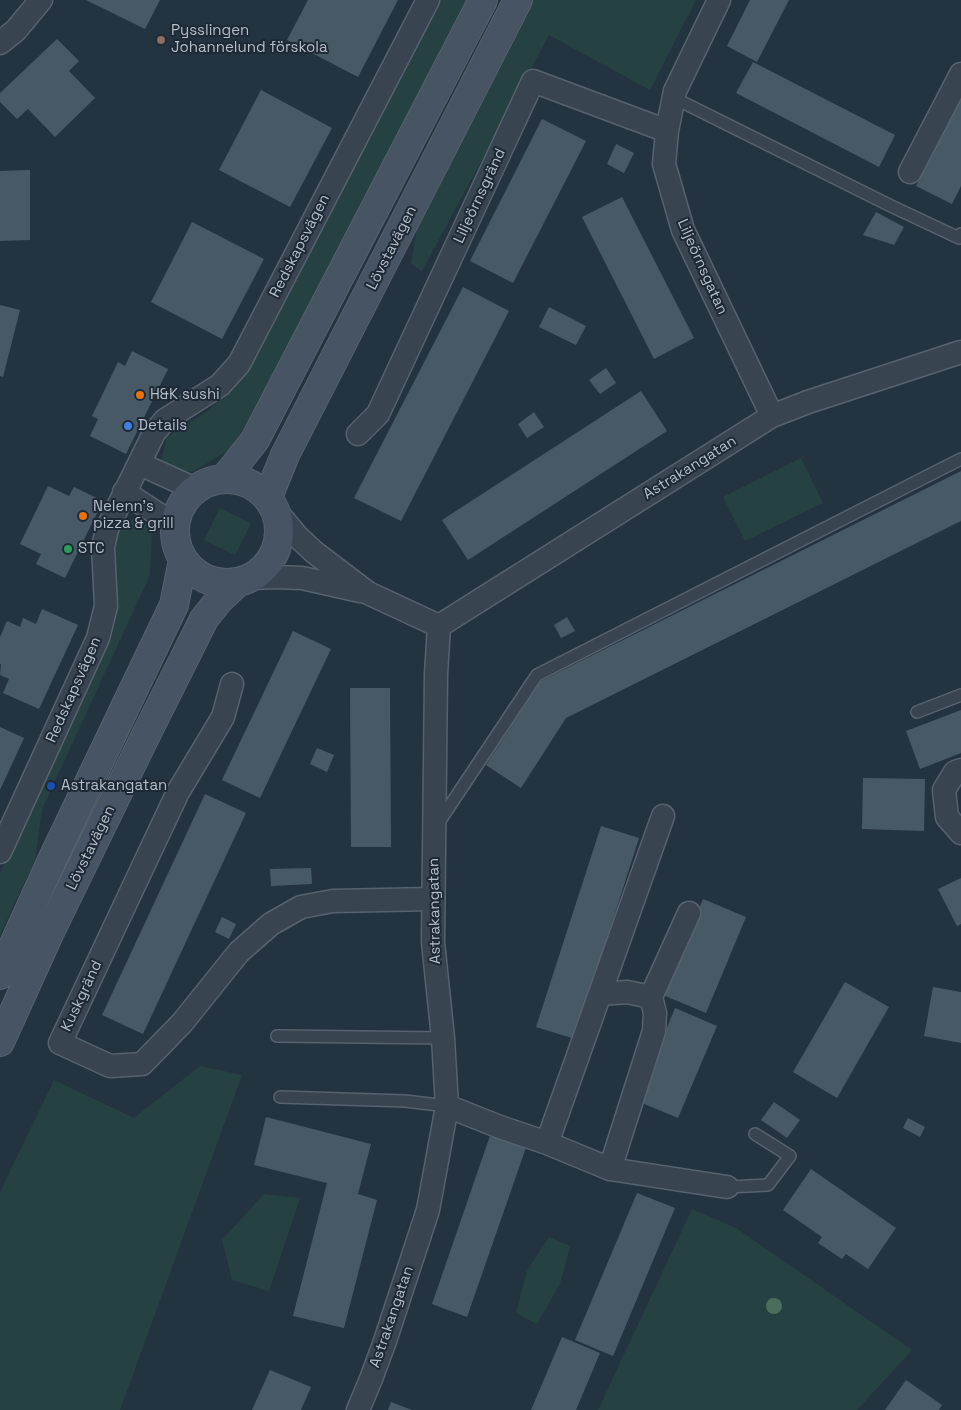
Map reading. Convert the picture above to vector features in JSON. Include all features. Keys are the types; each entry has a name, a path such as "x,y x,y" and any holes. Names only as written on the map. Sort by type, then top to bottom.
{"street":[{"path":"0,43 16,30 41,0"},
{"name":"Redskapsvägen","path":"0,852 98,638 106,606 103,547 107,529 124,492 140,464 154,433 165,420 220,385 239,364 428,0"},
{"path":"224,478 254,440 483,0"},
{"name":"Lövstavägen","path":"0,1042 49,934 204,619 220,599 243,580 262,570 271,560 277,546 280,529 272,504 285,455 518,0"},
{"name":"Liljeörnsgatan","path":"719,0 675,91 666,131 664,164 683,230 772,416"},
{"path":"910,172 961,74"},
{"name":"Liljeörnsgränd","path":"358,434 378,414 533,81 666,131"},
{"name":"Astrakangatan","path":"358,1410 385,1341 428,1210 447,1106 443,1038 433,942 436,674 439,626 772,416 808,402 961,352"},
{"path":"140,464 195,489"},
{"path":"368,593 314,552 297,536 256,486 241,480 224,478 209,481 195,489 185,499 178,511 175,525 175,538 178,550 183,560 198,575 216,582 276,577 302,578 368,593 439,626"},
{"path":"124,492 175,525"},
{"name":"Lövstavägen","path":"0,975 52,860 174,605 183,560"},
{"name":"Kuskgränd","path":"232,684 224,717 178,792 60,1043 110,1066 142,1064 182,1024 239,952 271,924 301,907 333,901 433,899"},
{"path":"961,770 955,772 944,790 947,817 961,833"},
{"path":"547,1143 663,816"},
{"path":"610,1169 654,1030 655,1013 651,997 689,913"},
{"path":"601,994 627,992 651,997"},
{"path":"447,1106 547,1143 610,1169 727,1187"}],"lane":[{"path":"674,98 891,206 959,238 961,234"},
{"path":"434,830 537,675 961,459"},
{"path":"917,712 961,695"},
{"path":"277,1036 443,1038"},
{"path":"280,1097 405,1101 447,1106"},
{"path":"727,1187 768,1185 790,1156 756,1134"}],"green space":[{"path":"437,0 469,0 250,419 229,450 194,471 178,472 161,462 167,437 209,410 245,372"},
{"path":"533,0 696,0 650,90 549,35 422,271 411,264 418,223"},
{"path":"801,458 823,503 745,541 723,497"},
{"path":"220,508 251,523 235,555 204,540"},
{"path":"140,517 152,531 150,575 42,809 35,860 0,935 0,873 113,622 116,586 114,541 121,523"},
{"path":"200,1066 242,1075 120,1410 0,1410 0,1192 54,1080 134,1118"},
{"path":"264,1194 300,1198 269,1291 232,1280 222,1240"},
{"path":"692,1209 736,1228 912,1350 857,1410 598,1410"},
{"path":"549,1237 570,1246 560,1284 537,1324 516,1313 527,1271"}],"building":[{"path":"86,0 160,0 145,29"},
{"path":"308,0 398,0 358,77 287,40"},
{"path":"750,0 789,0 757,62 727,46"},
{"path":"57,39 79,61 69,71 95,98 55,137 28,109 17,119 0,102 0,93"},
{"path":"753,62 895,135 879,167 736,93"},
{"path":"261,90 332,128 290,207 219,170"},
{"path":"961,99 961,186 952,204 916,186"},
{"path":"542,119 586,141 513,283 470,261"},
{"path":"616,144 634,153 624,173 607,164"},
{"path":"30,170 30,240 0,241 0,171"},
{"path":"622,197 694,338 654,359 582,217"},
{"path":"876,212 904,227 894,245 863,235"},
{"path":"192,222 264,259 222,339 151,302"},
{"path":"463,287 509,311 401,521 354,498"},
{"path":"0,305 20,310 3,377 0,376"},
{"path":"549,307 586,326 576,345 539,327"},
{"path":"132,351 168,369 126,454 90,436 98,419 92,416 118,362 125,366"},
{"path":"606,368 616,383 600,394 589,380"},
{"path":"641,391 667,431 468,560 442,520"},
{"path":"534,412 544,427 527,438 518,424"},
{"path":"961,471 961,521 566,718 521,788 486,765 541,681"},
{"path":"48,486 69,496 74,487 103,501 65,578 36,564 41,554 20,544"},
{"path":"42,609 78,625 39,709 3,693 9,679 0,675 0,637 7,621 20,627 23,618 36,624"},
{"path":"567,617 575,631 561,638 554,625"},
{"path":"293,631 331,649 260,798 222,780"},
{"path":"350,688 390,688 391,847 351,847"},
{"path":"961,710 961,753 920,769 906,731"},
{"path":"0,727 24,738 0,790"},
{"path":"317,748 334,755 327,772 310,764"},
{"path":"863,778 925,779 924,831 862,829"},
{"path":"205,794 246,813 143,1034 102,1015"},
{"path":"601,826 639,838 575,1039 536,1027"},
{"path":"311,868 312,884 271,886 270,869"},
{"path":"961,878 961,924 957,926 938,889"},
{"path":"703,899 746,917 706,1013 663,995"},
{"path":"222,917 236,924 229,939 215,932"},
{"path":"845,982 889,1007 837,1098 793,1072"},
{"path":"933,987 961,992 961,1043 924,1036"},
{"path":"675,1008 717,1026 678,1118 637,1101"},
{"path":"774,1102 800,1120 787,1138 761,1120"},
{"path":"266,1117 371,1144 358,1194 377,1200 344,1328 293,1316 327,1183 254,1165"},
{"path":"908,1118 925,1127 920,1137 903,1128"},
{"path":"493,1127 529,1139 467,1317 432,1304"},
{"path":"811,1169 896,1228 868,1269 846,1254 842,1259 818,1243 822,1237 783,1210"},
{"path":"637,1193 675,1208 613,1356 575,1340"},
{"path":"562,1337 600,1353 576,1410 531,1410"},
{"path":"270,1370 311,1387 301,1410 252,1410"},
{"path":"906,1380 942,1405 939,1410 885,1410"},
{"path":"391,1402 412,1410 388,1410"}],"place":[{"name":"Pysslingen Johannelund förskola","path":"161,40"},
{"name":"H&K sushi","path":"140,395"},
{"name":"Details","path":"128,426"},
{"name":"Nelenn's pizza & grill","path":"83,516"},
{"name":"STC","path":"68,549"},
{"name":"Astrakangatan","path":"51,786"}]}
